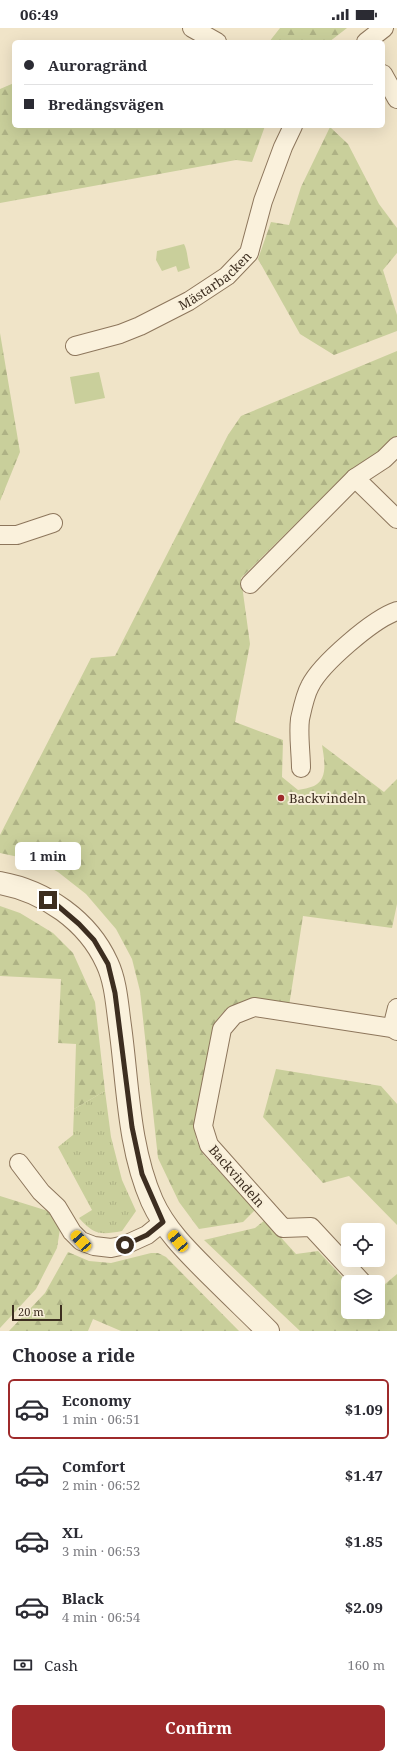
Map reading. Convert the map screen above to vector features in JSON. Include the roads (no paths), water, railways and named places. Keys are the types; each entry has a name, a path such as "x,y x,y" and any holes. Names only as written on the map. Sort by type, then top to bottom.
{"street":[{"path":"192,28 213,40"},
{"path":"369,40 384,28"},
{"path":"385,78 397,99"},
{"name":"Mästarbacken","path":"75,346 120,334 140,326 189,301 227,276 249,253 263,201 283,147 292,128"},
{"path":"250,584 355,478 384,459 397,446"},
{"path":"355,478 397,519"},
{"path":"0,535 17,535 53,523"},
{"path":"301,768 300,719 310,686 329,662 353,639 387,614 397,611"},
{"path":"0,883 37,894 58,906 79,924 94,940 108,964 115,993 132,1127 142,1174 163,1222 186,1250 268,1331"},
{"name":"Backvindeln","path":"356,1275 311,1227 283,1228 209,1146 203,1126 222,1030 234,1015 254,1007 395,1029 397,1008"},
{"path":"19,1163 41,1192 57,1208 72,1232 81,1241 94,1246 111,1248 125,1245 147,1235 163,1222"}],"place":[{"name":"Backvindeln","path":"281,798"}]}
